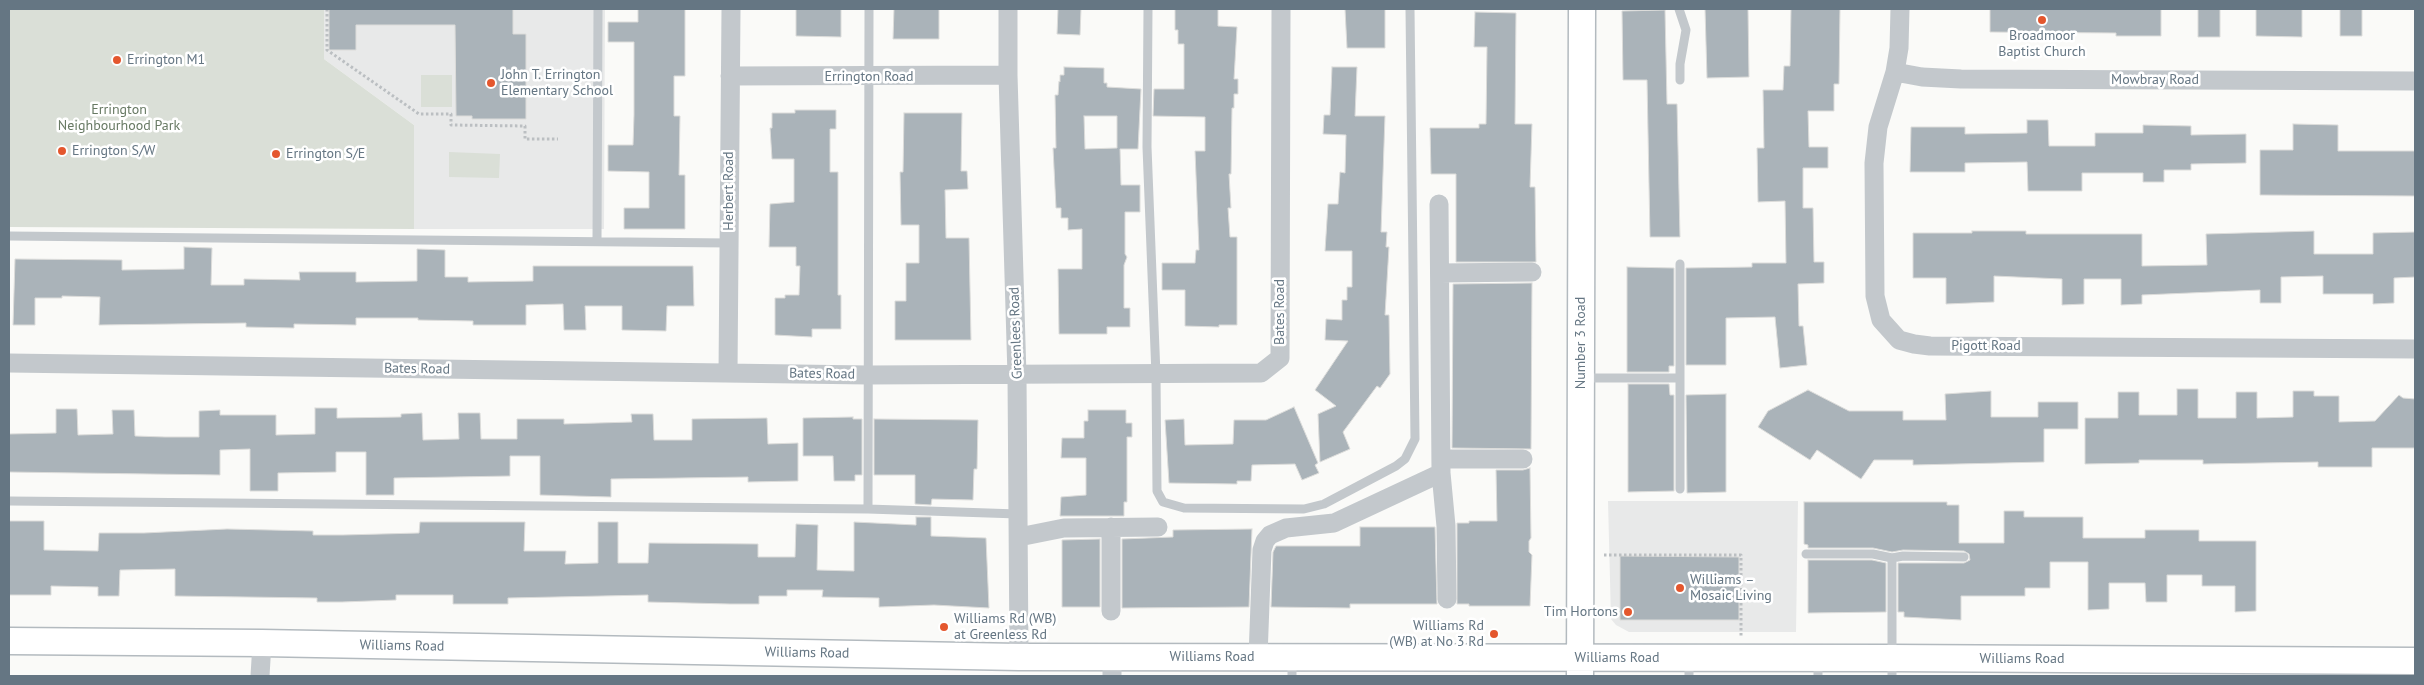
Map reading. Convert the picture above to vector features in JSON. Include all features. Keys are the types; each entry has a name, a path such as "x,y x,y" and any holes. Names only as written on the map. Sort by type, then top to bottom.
{"street":[{"name":"Herbert Road","path":"728,373 731,9"},
{"name":"Greenlees Road","path":"1008,9 1008,75 1017,376 1019,657"},
{"name":"Bates Road","path":"9,364 868,375 1017,376 1261,373 1280,358 1281,9"},
{"name":"Number 3 Road","path":"1580,667 1582,9"},
{"name":"Pigott Road","path":"1900,9 1899,48 1895,72 1875,144 1874,282 1875,296 1881,320 1898,340 1930,346 2415,349"},
{"name":"Mowbray Road","path":"1895,72 1922,77 1962,79 2415,81"},
{"name":"Errington Road","path":"730,76 1008,75"},
{"path":"1439,204 1441,466 1446,526 1446,599"},
{"path":"1440,273 1532,272"},
{"path":"1258,657 1262,550 1265,541 1270,535 1286,528 1334,523 1441,466 1523,459"},
{"path":"1111,527 1111,612"},
{"path":"1019,538 1064,528 1158,527"},
{"name":"Williams Road","path":"9,641 262,643 1019,657 1112,667 1258,657 1292,667 2251,668 2415,661"},
{"path":"260,676 262,643"}],"lane":[{"path":"597,241 598,9"},
{"path":"868,509 869,9"},
{"path":"1148,9 1147,147 1156,375 1157,491 1163,502 1184,508 1315,508 1405,459 1412,449 1416,428 1410,9"},
{"path":"1679,9 1686,30 1680,64 1680,80"},
{"path":"9,236 729,243"},
{"path":"1680,264 1680,489"},
{"path":"1581,378 1679,378"},
{"path":"9,502 868,509 1019,514"},
{"path":"1806,554 1879,554 1892,558 1964,557"},
{"path":"1891,667 1892,558"}],"path":[{"path":"327,9 328,50 419,114 451,114 451,125 525,126 525,139 558,139"},
{"path":"1604,555 1741,555 1741,637"}],"shaded area":[{"path":"324,9 605,9 604,229 414,229 414,125 324,59"},
{"path":"1608,501 1798,501 1796,632 1629,632 1616,625 1611,619"}],"green space":[{"name":"Errington Neighbourhood Park","path":"9,9 324,9 324,59 414,125 414,229 9,227"},
{"path":"421,75 452,75 452,107 421,107"},
{"path":"449,152 500,154 499,178 449,177"}],"building":[{"name":"John T. Errington Elementary School","path":"329,9 513,9 513,34 526,34 526,119 472,119 472,116 456,116 455,25 356,25 356,50 329,50"},
{"path":"638,9 685,9 685,76 674,76 674,116 680,116 679,175 685,175 685,229 624,229 624,208 649,208 649,172 608,171 608,145 633,145 634,42 608,42 608,22 638,22"},
{"path":"796,9 841,9 841,37 796,36"},
{"path":"894,9 939,9 939,39 893,39"},
{"path":"1058,9 1081,9 1080,35 1057,34"},
{"path":"1175,9 1218,9 1218,26 1237,27 1234,79 1238,79 1238,94 1234,94 1234,108 1232,108 1231,174 1229,174 1231,208 1228,208 1230,237 1237,237 1237,325 1219,325 1219,327 1185,326 1185,290 1162,290 1162,263 1195,263 1196,250 1199,250 1195,151 1205,151 1205,117 1153,116 1154,89 1184,89 1184,44 1178,44 1178,30 1175,30"},
{"path":"1345,9 1385,9 1385,48 1347,48"},
{"path":"1705,9 1748,9 1749,77 1707,78"},
{"path":"1791,9 1840,9 1839,84 1834,84 1834,111 1808,111 1809,147 1828,147 1828,168 1803,168 1803,208 1813,208 1814,262 1824,262 1824,283 1798,284 1799,326 1803,326 1807,365 1780,368 1775,317 1726,318 1726,365 1686,365 1686,268 1752,267 1752,263 1786,263 1785,201 1758,202 1757,148 1764,148 1763,90 1783,90 1784,66 1790,66"},
{"path":"1990,9 2161,9 2161,36 2116,36 2116,33 1990,32"},
{"path":"2198,9 2220,9 2220,37 2198,37"},
{"path":"2256,9 2302,9 2302,37 2256,36"},
{"path":"2340,9 2362,9 2362,36 2340,36"},
{"path":"1665,10 1667,104 1677,104 1680,237 1650,237 1647,80 1623,80 1622,11"},
{"path":"1475,12 1516,13 1515,124 1532,124 1530,187 1535,187 1536,262 1456,262 1456,174 1431,174 1430,128 1479,128 1479,124 1486,124 1487,47 1474,47"},
{"path":"1064,67 1104,68 1104,83 1107,83 1107,87 1141,89 1138,149 1120,149 1121,185 1140,185 1140,212 1125,212 1125,254 1127,257 1124,265 1124,308 1130,308 1130,327 1107,327 1107,334 1059,334 1058,269 1082,269 1082,229 1068,230 1068,218 1061,218 1061,208 1056,208 1053,148 1056,148 1055,95 1058,95 1060,75 1064,75","holes":["1084,116 1117,116 1117,148 1085,149"]},
{"path":"1332,67 1357,67 1355,116 1385,116 1381,232 1387,232 1386,247 1389,247 1385,315 1389,315 1390,374 1380,388 1377,386 1343,432 1350,449 1320,462 1318,414 1336,406 1315,390 1348,341 1325,340 1326,319 1342,320 1342,300 1347,300 1347,287 1352,287 1352,251 1325,251 1328,204 1338,204 1340,172 1345,173 1346,135 1323,134 1324,115 1330,115"},
{"path":"795,110 836,110 836,129 830,129 830,172 838,172 838,295 841,295 841,329 812,329 812,337 775,335 775,298 785,298 785,295 799,295 800,266 796,266 796,247 769,247 770,204 794,202 794,159 772,159 770,128 772,128 772,113 795,113"},
{"path":"904,113 962,113 961,171 967,171 968,189 945,190 946,238 969,238 971,340 895,340 895,301 906,301 906,263 919,263 919,225 901,225 900,172 903,172"},
{"path":"2027,120 2048,120 2049,146 2095,146 2095,133 2143,133 2143,125 2191,126 2191,135 2246,134 2246,163 2191,164 2191,170 2164,170 2164,182 2143,182 2143,173 2082,173 2082,191 2028,191 2027,162 1965,163 1965,172 1910,172 1911,127 1965,127 1965,134 2027,133"},
{"path":"2293,124 2338,125 2338,151 2415,151 2415,196 2260,195 2260,150 2293,150"},
{"path":"1972,231 2026,231 2026,234 2142,234 2142,266 2207,265 2206,234 2314,231 2314,254 2373,254 2373,233 2415,232 2415,277 2394,278 2394,303 2373,304 2373,294 2323,294 2323,276 2281,277 2281,303 2260,303 2260,290 2142,295 2142,304 2121,305 2121,279 2084,279 2084,304 2062,305 2062,279 1994,276 1994,302 1946,304 1946,278 1913,278 1913,233 1972,233"},
{"path":"184,247 212,248 211,285 244,285 244,279 300,280 299,272 356,272 356,282 417,281 417,249 445,250 445,277 468,277 468,282 533,281 533,266 693,266 694,306 667,306 666,331 622,330 622,306 585,306 586,330 564,330 563,304 526,305 526,325 473,325 473,321 418,320 418,318 356,318 356,325 294,324 294,328 246,327 246,323 99,325 100,297 62,296 62,298 35,298 35,325 13,325 15,259 122,260 122,270 184,269"},
{"path":"1627,267 1674,268 1674,366 1669,366 1669,372 1627,372"},
{"path":"1532,283 1531,449 1452,448 1453,284"},
{"path":"1628,384 1669,384 1670,395 1674,395 1674,491 1628,492"},
{"path":"2177,389 2198,389 2198,418 2236,418 2236,392 2257,392 2257,418 2293,417 2293,391 2314,391 2314,396 2339,396 2339,422 2375,421 2399,395 2403,398 2415,399 2415,448 2372,448 2372,467 2318,467 2318,462 2203,464 2203,460 2139,460 2139,463 2085,464 2085,418 2118,418 2118,392 2139,392 2139,415 2177,415"},
{"path":"1808,390 1849,411 1903,411 1903,420 1946,420 1945,394 1991,391 1991,417 2038,417 2038,402 2078,402 2078,429 2044,429 2044,462 1913,465 1913,460 1874,460 1861,479 1817,450 1810,460 1758,427 1768,411"},
{"path":"1726,394 1726,492 1687,493 1686,395"},
{"path":"1294,407 1318,463 1315,465 1319,473 1302,480 1295,464 1252,465 1251,481 1237,481 1237,484 1169,483 1165,420 1184,419 1185,445 1233,444 1234,420 1266,420"},
{"path":"315,408 337,408 337,418 401,417 401,414 422,413 423,440 459,439 458,413 480,413 481,439 517,439 517,419 564,419 564,424 632,422 631,414 653,414 654,440 692,440 692,419 767,418 768,444 798,443 798,481 748,482 748,477 611,479 611,497 540,495 540,456 510,456 510,476 394,478 394,495 366,495 366,452 336,452 336,472 278,473 278,491 250,491 250,449 220,450 220,475 9,472 9,434 56,433 56,409 77,409 78,435 113,434 112,410 134,410 135,436 199,437 199,411 220,410 220,415 276,415 276,435 315,434"},
{"path":"1088,410 1126,410 1126,423 1132,423 1132,437 1127,437 1127,502 1124,502 1124,516 1060,516 1061,497 1086,495 1086,458 1061,458 1062,438 1084,438 1084,421 1088,421"},
{"path":"853,417 853,419 862,419 862,475 855,475 855,481 834,481 833,456 803,456 803,418"},
{"path":"874,419 978,420 977,469 974,469 973,500 932,499 931,505 915,504 915,475 874,475"},
{"path":"1530,468 1531,538 1529,541 1529,552 1532,555 1530,606 1469,606 1469,604 1457,604 1457,523 1497,521 1496,470 1523,470"},
{"path":"1804,502 1947,502 1947,505 1959,505 1959,543 2004,543 2004,511 2024,511 2024,517 2083,517 2083,538 2145,538 2145,530 2199,530 2199,541 2256,541 2256,611 2235,612 2235,586 2202,586 2202,575 2167,575 2167,602 2146,602 2145,583 2109,583 2109,609 2088,610 2088,562 2050,562 2050,588 2025,588 2025,596 1961,596 1961,620 1904,617 1904,612 1898,612 1898,563 1964,563 1970,560 1969,554 1964,551 1903,550 1892,552 1873,548 1808,548 1808,545 1804,544"},
{"path":"916,517 931,517 931,536 986,538 989,608 934,605 879,607 879,598 822,597 823,590 787,590 787,596 759,596 759,604 648,602 648,595 508,598 508,604 453,604 453,595 396,595 396,600 342,602 317,602 317,598 175,596 175,569 120,570 119,596 98,596 98,587 51,586 51,595 9,595 9,521 44,521 44,550 98,551 99,533 227,529 313,531 313,535 343,535 419,533 420,522 525,522 524,551 566,551 565,564 598,563 598,522 618,522 618,563 648,563 649,543 758,544 758,557 795,557 796,524 818,525 817,570 854,571 854,522 916,525"},
{"path":"1360,527 1435,527 1437,604 1350,604 1350,608 1271,607 1273,552 1276,546 1360,546"},
{"path":"1252,529 1249,607 1122,608 1122,539 1173,537 1173,530"},
{"path":"1100,539 1100,607 1062,607 1062,540"},
{"name":"Williams – Mosaic Living","path":"1620,556 1739,557 1739,620 1620,620"},
{"path":"1808,560 1872,560 1886,563 1886,612 1808,613"}],"place":[{"name":"Broadmoor Baptist Church","path":"2042,20"},
{"name":"Errington M1","path":"117,60"},
{"name":"John T. Errington Elementary School","path":"491,83"},
{"name":"Errington S/W","path":"62,151"},
{"name":"Errington S/E","path":"276,154"},
{"name":"Williams – Mosaic Living","path":"1680,588"},
{"name":"Tim Hortons","path":"1628,612"},
{"name":"Williams Rd (WB) at Greenless Rd","path":"944,627"},
{"name":"Williams Rd (WB) at No 3 Rd","path":"1494,634"}]}
